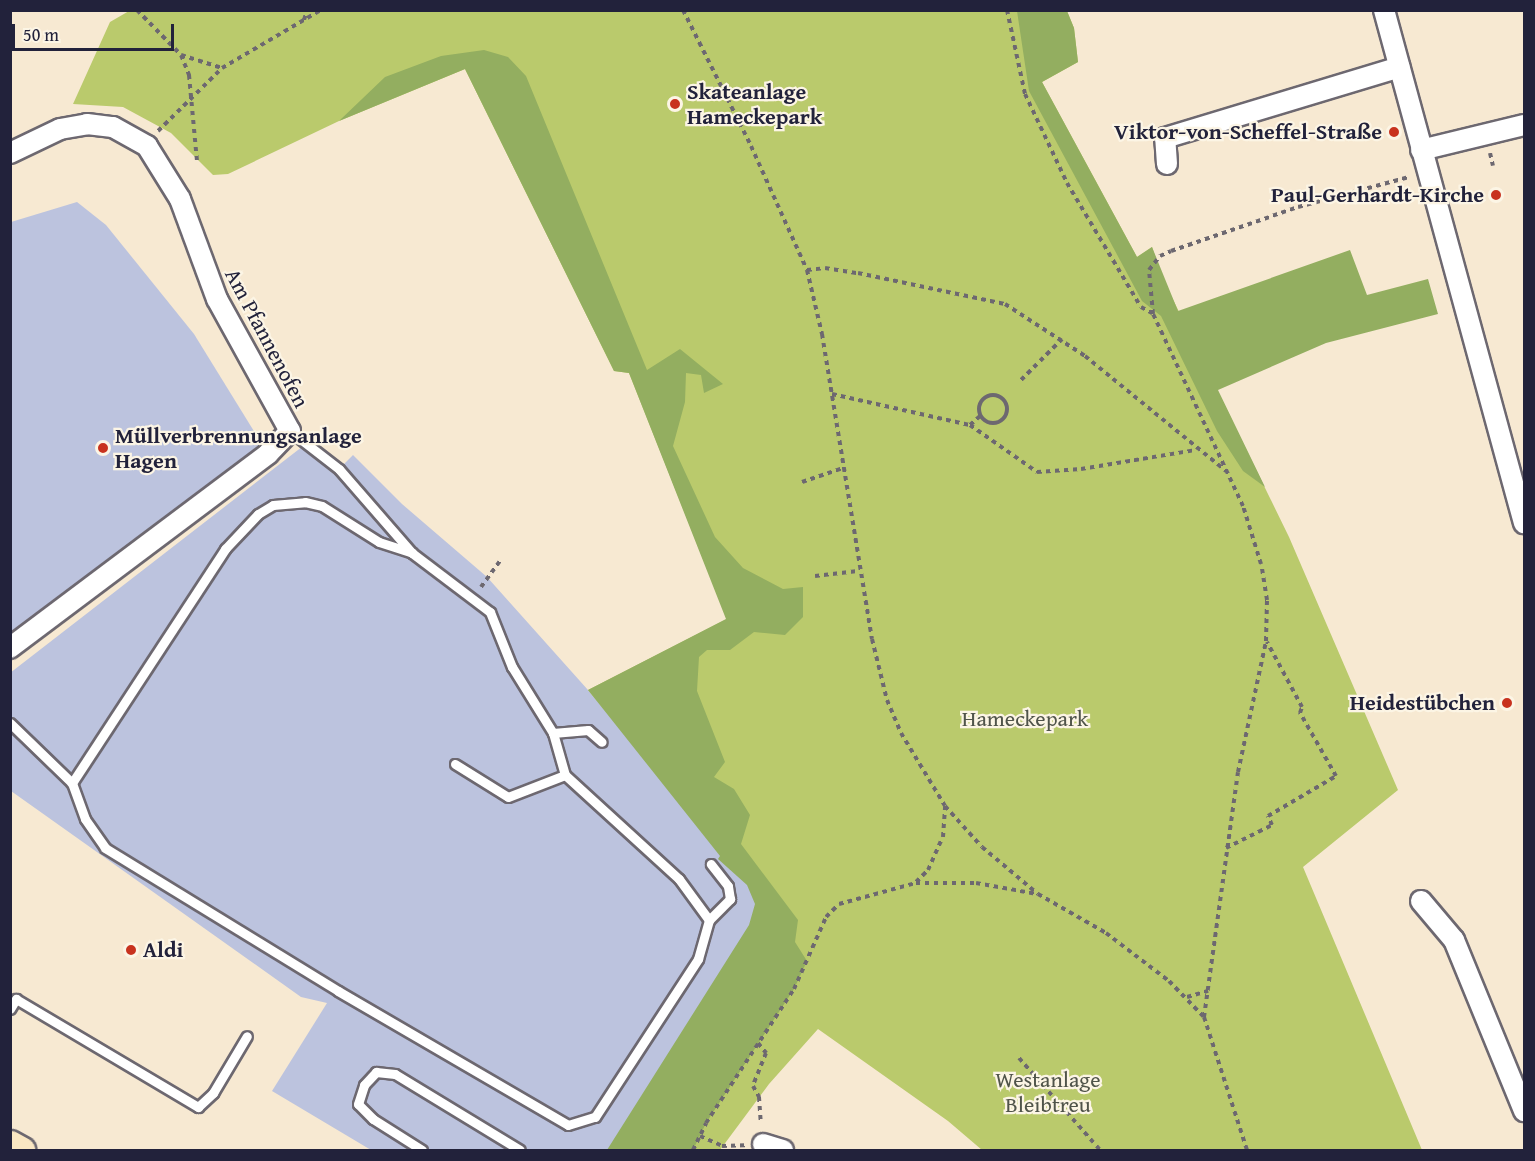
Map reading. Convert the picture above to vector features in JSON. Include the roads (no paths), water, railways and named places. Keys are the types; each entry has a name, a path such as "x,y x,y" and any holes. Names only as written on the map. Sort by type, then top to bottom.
{"street":[{"path":"1384,10 1524,523"},
{"path":"1167,164 1165,138 1400,67"},
{"name":"Am Pfannenofen","path":"10,153 60,129 87,124 113,127 147,146 180,199 217,299 290,431 268,454 10,648"},
{"path":"1421,150 1524,124"},
{"path":"1421,901 1454,940 1524,1111"},
{"path":"10,1144 21,1150"},
{"path":"762,1144 783,1150"}],"lane":[{"path":"290,431 331,462 391,524 412,553"},
{"path":"72,783 225,549 258,514 273,505 305,502 322,506 380,542 412,553 476,600 497,623 512,667 553,733 565,775 680,879 709,920"},
{"path":"10,723 72,783 85,819 105,848 338,991 568,1125 595,1117 698,960 709,920 730,899 728,886 711,864"},
{"path":"553,733 588,730 602,742"},
{"path":"455,764 508,797 565,775"},
{"path":"10,1009 16,999 198,1107 213,1093 247,1035"},
{"path":"422,1150 363,1112 358,1096 376,1072 395,1074 520,1150"}],"place":[{"name":"Skateanlage Hameckepark","path":"675,104"},
{"name":"Viktor-von-Scheffel-Straße","path":"1394,132"},
{"name":"Paul-Gerhardt-Kirche","path":"1496,195"},
{"name":"Müllverbrennungsanlage Hagen","path":"103,448"},
{"name":"Heidestübchen","path":"1507,703"},
{"name":"Aldi","path":"131,950"}],"park label":[{"name":"Hameckepark","path":"1025,719"},
{"name":"Westanlage Bleibtreu","path":"1048,1092"}]}
